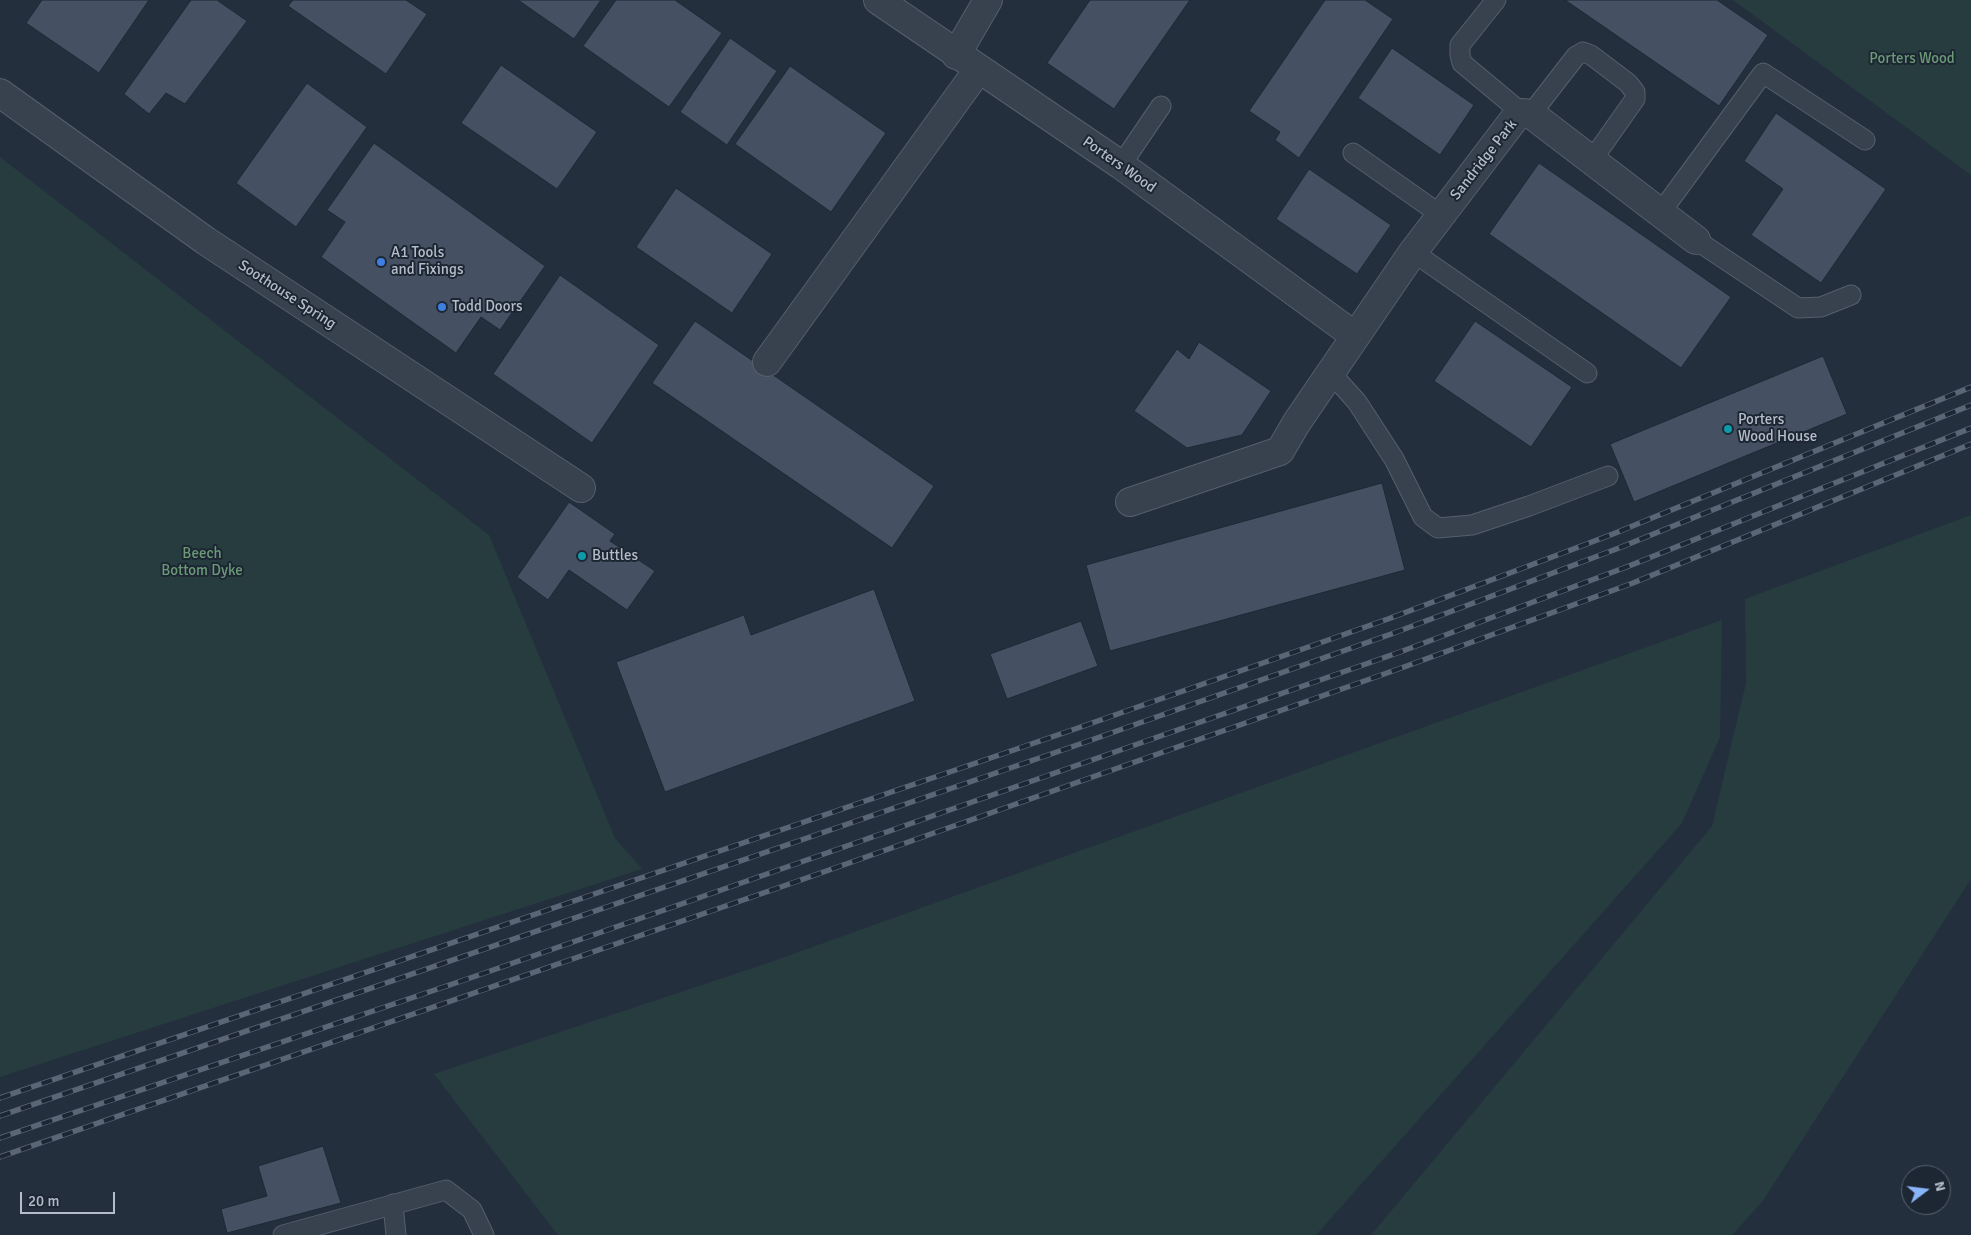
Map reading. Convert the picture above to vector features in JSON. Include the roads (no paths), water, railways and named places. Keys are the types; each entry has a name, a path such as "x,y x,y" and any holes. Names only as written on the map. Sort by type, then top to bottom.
{"street":[{"name":"Porters Wood","path":"878,0 978,70 1121,165 1355,336"},
{"path":"956,55 988,0"},
{"path":"767,362 978,70"},
{"name":"Soothouse Spring","path":"0,93 206,241 581,488"},
{"name":"Sandridge Park","path":"1130,502 1280,451 1330,372 1413,252 1515,118 1527,113 1696,240"}],"lane":[{"path":"1496,0 1460,46 1462,63 1527,113 1576,56 1583,52 1591,54 1628,83 1635,92 1634,99 1592,160"},
{"path":"1661,212 1763,72 1865,140"},
{"path":"1121,165 1161,106"},
{"path":"1353,153 1442,215"},
{"path":"1696,240 1798,308 1821,307 1851,296"},
{"path":"1413,252 1587,373"},
{"path":"1330,372 1357,402 1394,458 1423,517 1438,528 1472,525 1608,476"},
{"path":"283,1235 317,1230 393,1204 446,1190 472,1210 484,1235"},
{"path":"393,1204 396,1235"}],"railway":[{"path":"0,1098 1075,729 1388,619 1613,534 1971,387"},
{"path":"0,1116 1080,744 1394,633 1619,548 1971,405"},
{"path":"0,1138 476,976 1400,652 1629,566 1971,428"},
{"path":"0,1157 798,881 1404,667 1633,583 1971,444"}],"place":[{"name":"A1 Tools and Fixings","path":"381,262"},
{"name":"Todd Doors","path":"442,307"},
{"name":"Porters Wood House","path":"1728,429"},
{"name":"Buttles","path":"582,556"}],"park label":[{"name":"Beech Bottom Dyke","path":"202,562"}]}
